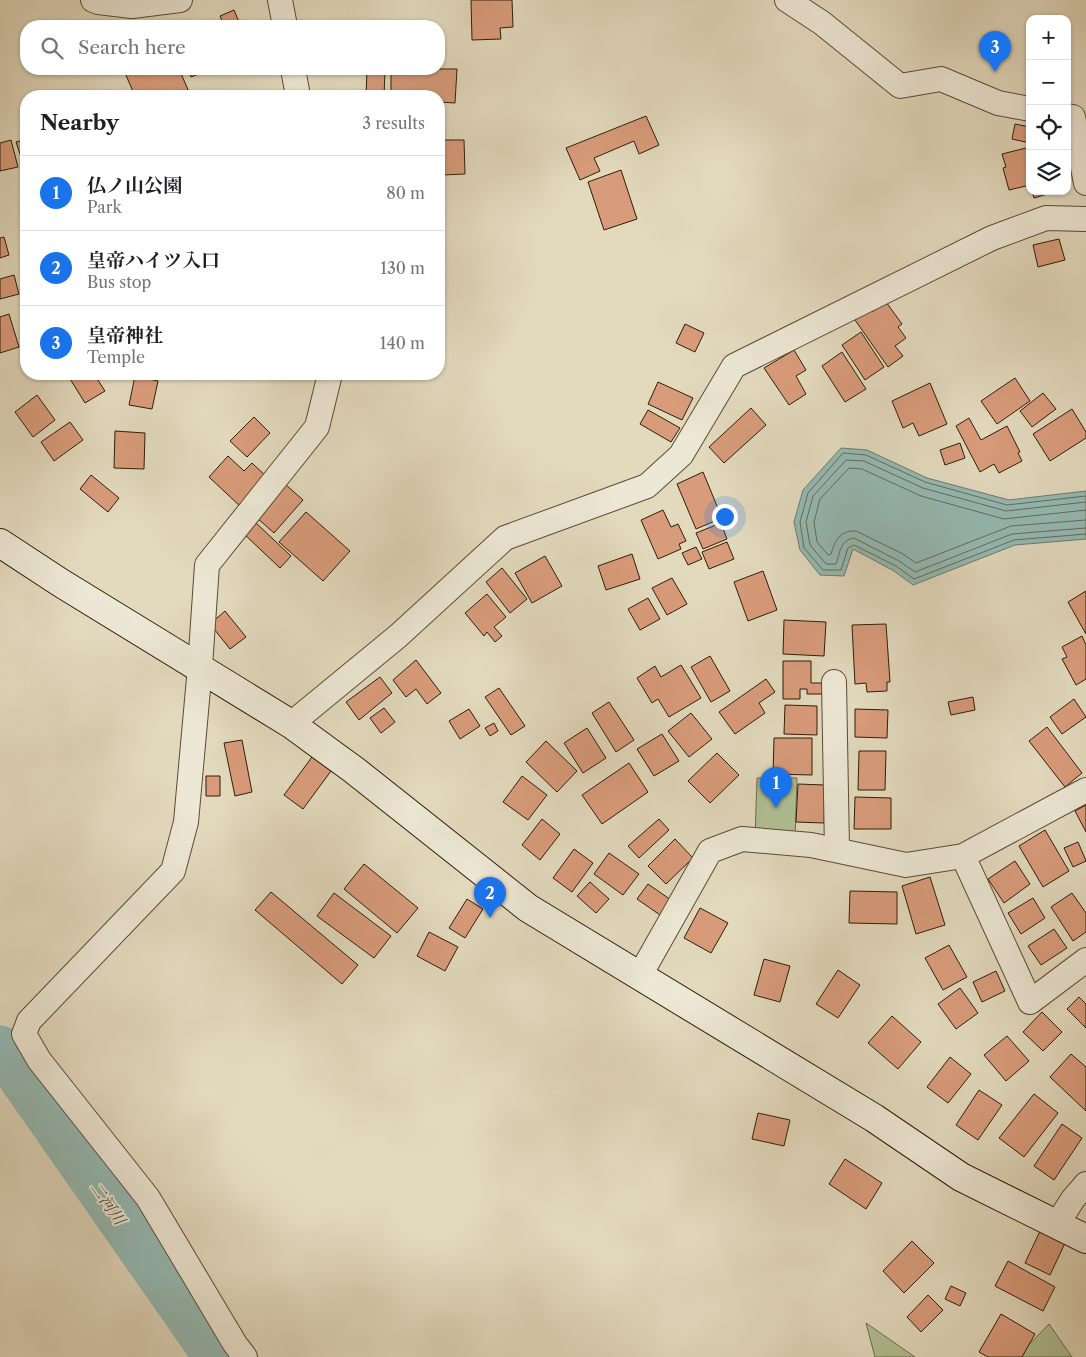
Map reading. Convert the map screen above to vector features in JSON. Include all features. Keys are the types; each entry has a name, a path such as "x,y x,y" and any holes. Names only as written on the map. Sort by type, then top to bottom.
{"street":[{"path":"93,0 132,6 180,0"},
{"path":"280,0 284,20"},
{"path":"787,0 822,23 900,86 941,79 998,102 1026,108"},
{"path":"294,75 297,90"},
{"path":"1071,117 1073,117 1086,183"},
{"path":"291,724 398,636 505,538 647,486 681,455 734,366 992,238 1046,218 1086,218"},
{"path":"245,1357 235,1344 148,1198 39,1060 24,1034 29,1021 173,871 186,822 207,565 317,427 329,380"},
{"path":"0,543 61,583 291,724 354,770 528,908 874,1118 961,1177 1086,1238"},
{"path":"834,682 837,850"},
{"path":"639,977 710,851 742,839 810,845 906,865 963,856 1086,790"},
{"path":"963,856 1030,1002 1086,960"},
{"path":"1057,1224 1073,1199 1086,1184"}],"green space":[{"path":"757,778 797,778 795,841 755,838"},
{"path":"866,1323 915,1357 875,1357"},
{"path":"1049,1324 1072,1357 1017,1357"}],"water":[{"path":"841,448 867,450 927,478 1009,500 1086,491 1086,539 1015,545 913,585 894,571 853,549 844,576 820,575 800,550 794,522 803,490"}],"building":[{"path":"471,0 512,0 513,27 500,28 501,39 472,40"},
{"path":"234,10 238,20 222,20 220,16"},
{"path":"445,69 457,69 455,103 445,102 445,90 391,90 391,75 445,75"},
{"path":"126,75 182,75 188,90 132,90"},
{"path":"367,75 385,75 384,90 366,90"},
{"path":"646,116 659,145 639,154 634,141 594,158 600,171 580,180 566,148"},
{"path":"1015,124 1026,126 1026,142 1012,139"},
{"path":"11,140 18,167 0,171 0,143"},
{"path":"445,140 464,140 465,174 445,175"},
{"path":"20,141 20,154 16,142"},
{"path":"1026,148 1026,186 1009,190 1003,168 1006,167 1002,154"},
{"path":"621,170 637,219 604,230 588,182"},
{"path":"1033,195 1044,195 1034,198"},
{"path":"4,237 9,255 0,258 0,238"},
{"path":"1059,239 1065,260 1038,267 1033,245"},
{"path":"14,275 19,294 0,299 0,279"},
{"path":"886,302 902,324 898,327 906,338 895,346 903,356 888,367 855,320 870,309 872,312"},
{"path":"9,314 19,347 0,353 0,317"},
{"path":"685,324 704,333 695,352 676,343"},
{"path":"861,332 884,367 865,380 842,345"},
{"path":"794,350 806,370 796,376 806,394 789,405 764,368"},
{"path":"842,352 866,389 845,402 822,366"},
{"path":"1015,378 1030,401 997,424 981,401"},
{"path":"71,380 98,380 105,391 85,403"},
{"path":"134,380 158,381 152,409 129,405"},
{"path":"658,382 693,398 682,420 648,404"},
{"path":"930,383 947,424 919,436 913,423 903,428 892,401"},
{"path":"1043,393 1056,409 1032,427 1020,411"},
{"path":"37,395 55,420 33,437 15,412"},
{"path":"751,408 766,425 724,463 709,447"},
{"path":"1072,409 1086,432 1086,438 1050,461 1033,434"},
{"path":"648,410 680,428 671,442 640,424"},
{"path":"254,417 270,433 247,457 230,441"},
{"path":"969,418 981,440 1007,426 1020,452 1018,453 1022,461 999,473 994,464 980,472 956,426"},
{"path":"70,422 83,440 54,461 41,442"},
{"path":"115,431 145,433 144,469 114,468"},
{"path":"960,443 965,458 945,465 940,450"},
{"path":"228,456 244,471 252,463 268,478 242,508 209,477"},
{"path":"703,472 722,518 696,529 677,484"},
{"path":"91,475 119,498 108,512 80,489"},
{"path":"285,484 303,500 274,533 256,517"},
{"path":"663,510 671,527 678,524 686,541 679,544 681,549 658,559 641,520"},
{"path":"306,512 350,551 323,581 279,542"},
{"path":"255,522 291,556 280,568 244,534"},
{"path":"721,523 727,539 703,549 696,533"},
{"path":"727,542 734,559 709,569 702,552"},
{"path":"696,547 702,559 688,565 682,553"},
{"path":"632,554 640,579 606,590 598,566"},
{"path":"545,556 562,586 532,603 515,573"},
{"path":"502,568 527,599 510,613 486,582"},
{"path":"763,571 777,610 748,621 734,582"},
{"path":"672,578 687,604 667,615 652,588"},
{"path":"1086,591 1086,634 1068,602"},
{"path":"487,594 506,617 494,627 502,636 495,642 487,632 484,636 465,613"},
{"path":"648,598 660,619 640,630 628,609"},
{"path":"225,611 246,637 230,649 210,624"},
{"path":"784,620 826,622 824,656 783,654"},
{"path":"886,624 890,682 887,682 887,691 867,692 866,683 855,684 852,625"},
{"path":"1082,636 1086,645 1086,679 1076,685 1062,659 1067,657 1062,647"},
{"path":"710,656 730,691 711,702 691,667"},
{"path":"416,660 441,693 427,704 416,689 406,697 393,680"},
{"path":"783,661 811,661 811,683 824,683 824,694 807,694 807,689 800,689 800,699 783,699"},
{"path":"681,665 701,698 669,717 658,699 652,703 637,678 655,666 661,677"},
{"path":"380,677 392,693 359,720 346,702"},
{"path":"766,679 775,692 759,703 765,713 735,734 719,712"},
{"path":"499,688 525,726 511,735 485,697"},
{"path":"973,697 975,710 951,715 948,702"},
{"path":"1074,699 1086,717 1062,734 1050,717"},
{"path":"609,702 634,740 616,752 592,713"},
{"path":"785,705 817,706 817,735 784,734"},
{"path":"384,708 395,722 381,733 370,718"},
{"path":"469,709 480,726 460,739 449,721"},
{"path":"855,709 888,710 887,738 855,737"},
{"path":"691,713 712,739 689,757 668,731"},
{"path":"494,723 498,731 490,736 485,728"},
{"path":"1047,727 1082,773 1065,787 1029,741"},
{"path":"587,728 606,758 583,773 564,743"},
{"path":"662,734 679,761 654,776 637,749"},
{"path":"774,738 812,738 812,775 773,774"},
{"path":"242,740 252,792 235,796 224,743"},
{"path":"546,741 577,771 557,792 526,762"},
{"path":"859,751 886,751 885,790 858,790"},
{"path":"717,753 739,775 710,803 688,781"},
{"path":"312,757 331,771 303,809 284,795"},
{"path":"629,763 648,792 602,824 582,795"},
{"path":"206,776 220,776 220,796 206,796"},
{"path":"522,776 547,795 528,820 503,802"},
{"path":"798,784 825,785 824,823 796,822"},
{"path":"855,797 891,798 891,829 854,829"},
{"path":"1086,805 1086,832 1075,811"},
{"path":"542,819 560,834 540,860 522,845"},
{"path":"659,819 669,830 639,858 628,846"},
{"path":"1045,830 1069,871 1043,887 1019,846"},
{"path":"675,839 693,858 666,884 648,866"},
{"path":"1078,842 1086,861 1073,867 1064,848"},
{"path":"574,849 593,863 572,892 553,878"},
{"path":"609,853 639,874 623,895 594,874"},
{"path":"1015,861 1030,884 1004,903 988,879"},
{"path":"364,864 418,908 397,933 344,889"},
{"path":"930,877 945,925 916,934 902,886"},
{"path":"590,882 609,899 596,913 577,896"},
{"path":"648,884 671,900 660,915 637,899"},
{"path":"850,891 897,892 897,924 849,923"},
{"path":"271,892 358,965 342,984 255,910"},
{"path":"334,893 391,936 374,958 317,916"},
{"path":"1072,893 1086,913 1086,932 1073,941 1051,907"},
{"path":"1033,898 1045,918 1021,934 1008,913"},
{"path":"467,899 483,909 465,938 449,928"},
{"path":"700,908 728,923 711,953 684,938"},
{"path":"1054,929 1067,948 1041,965 1028,946"},
{"path":"429,932 458,947 445,971 417,956"},
{"path":"949,945 967,977 943,990 925,958"},
{"path":"764,959 790,966 780,1002 754,995"},
{"path":"838,970 860,985 838,1018 816,1004"},
{"path":"996,971 1005,991 982,1002 973,982"},
{"path":"960,988 978,1013 956,1029 938,1004"},
{"path":"1079,997 1086,1004 1086,1028 1067,1009"},
{"path":"1042,1012 1062,1032 1043,1051 1023,1032"},
{"path":"892,1016 921,1042 898,1069 868,1043"},
{"path":"1007,1036 1029,1061 1006,1081 984,1055"},
{"path":"1071,1054 1086,1067 1086,1111 1050,1077"},
{"path":"950,1057 971,1074 948,1103 927,1087"},
{"path":"979,1090 1002,1105 978,1140 956,1125"},
{"path":"1034,1094 1058,1113 1024,1157 999,1138"},
{"path":"758,1113 790,1120 784,1146 752,1139"},
{"path":"1062,1124 1082,1138 1054,1180 1034,1166"},
{"path":"845,1159 882,1183 866,1209 829,1184"},
{"path":"1041,1229 1066,1241 1050,1275 1025,1263"},
{"path":"912,1241 934,1263 904,1293 883,1271"},
{"path":"1008,1261 1055,1287 1043,1311 995,1286"},
{"path":"951,1286 966,1293 960,1306 945,1299"},
{"path":"928,1295 943,1310 921,1332 907,1317"},
{"path":"1001,1314 1035,1334 1022,1357 988,1357 979,1352"}],"waterway":[{"name":"二河川","path":"0,1048 216,1357"}],"place":[{"name":"皇帝神社","path":"995,72"},
{"name":"仏ノ山公園","path":"776,808"},
{"name":"皇帝ハイツ入口","path":"490,918"}]}
